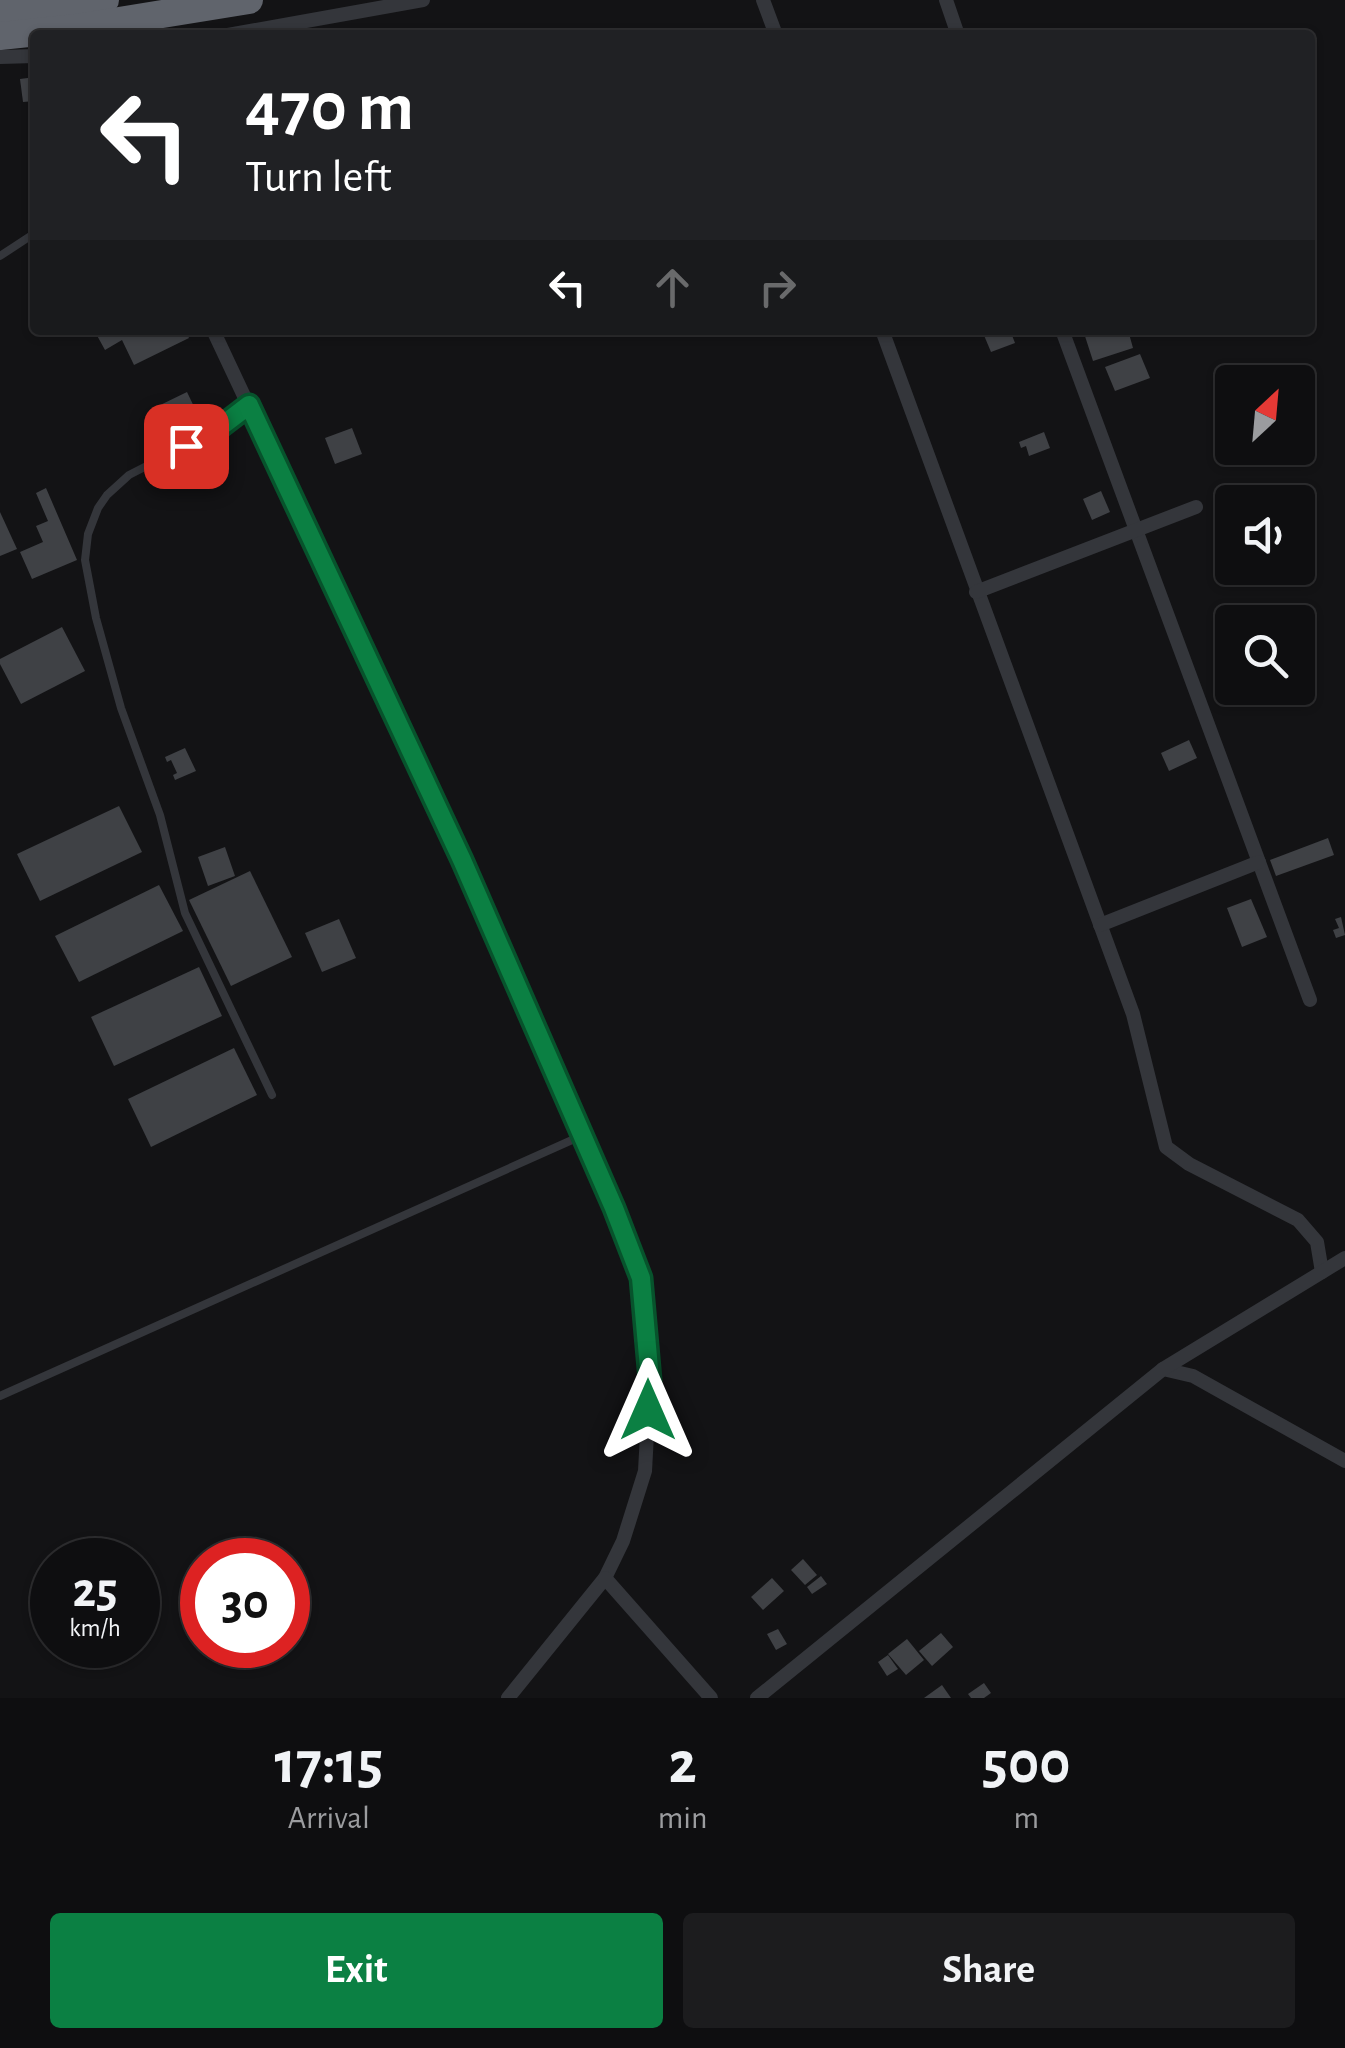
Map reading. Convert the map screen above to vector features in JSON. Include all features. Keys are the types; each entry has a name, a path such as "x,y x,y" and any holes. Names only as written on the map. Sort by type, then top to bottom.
{"highway":[{"path":"0,14 76,23 105,0"},
{"path":"35,30 249,0"},
{"path":"0,36 30,31"}],"street":[{"path":"256,30 423,0"},
{"path":"763,0 774,30"},
{"path":"946,0 956,30"},
{"path":"0,57 30,56"},
{"path":"215,335 462,860 641,1278 650,1380 645,1471 624,1540 605,1578 508,1698"},
{"path":"884,335 1132,1014 1166,1147 1189,1164 1298,1220 1318,1242 1322,1272"},
{"path":"1064,335 1310,1000"},
{"path":"976,592 1196,507"},
{"path":"1100,925 1258,862"},
{"path":"758,1698 1163,1369 1345,1258"},
{"path":"1163,1369 1194,1376 1345,1461"},
{"path":"605,1578 711,1698"}],"lane":[{"path":"0,256 30,236"},
{"path":"249,405 215,431 117,484 92,521 85,560 107,663 160,815 185,914 272,1095"},
{"path":"0,1396 581,1136"}],"building":[{"path":"30,78 30,101 23,102 20,79"},
{"path":"97,335 189,338 134,365 122,340 105,350"},
{"path":"984,335 1012,335 1015,343 991,352"},
{"path":"1085,335 1129,335 1133,348 1093,361"},
{"path":"1140,354 1150,378 1115,391 1105,367"},
{"path":"187,392 198,415 164,432 152,409"},
{"path":"352,428 362,454 335,464 325,438"},
{"path":"1044,432 1050,448 1029,456 1026,446 1021,448 1019,442"},
{"path":"46,488 77,560 32,579 20,552 43,542 36,526 48,521 36,493"},
{"path":"1101,491 1110,512 1092,520 1083,499"},
{"path":"0,512 17,549 0,556"},
{"path":"62,627 85,671 21,704 0,659"},
{"path":"1189,740 1197,758 1169,771 1161,753"},
{"path":"185,748 196,771 175,780 173,775 177,773 165,757"},
{"path":"119,806 142,852 40,901 17,854"},
{"path":"1328,838 1334,855 1276,876 1270,860"},
{"path":"225,847 235,876 208,886 198,857"},
{"path":"250,871 292,957 231,986 189,900"},
{"path":"159,885 183,931 79,982 55,936"},
{"path":"1251,899 1267,937 1242,947 1227,908"},
{"path":"1341,917 1345,935 1336,938 1333,930 1339,928 1335,919"},
{"path":"339,919 356,958 322,972 305,933"},
{"path":"199,967 222,1016 114,1066 91,1017"},
{"path":"234,1048 257,1095 151,1147 128,1099"},
{"path":"803,1559 817,1575 805,1585 791,1570"},
{"path":"821,1576 827,1584 812,1594 807,1587"},
{"path":"772,1578 784,1591 763,1610 751,1597"},
{"path":"778,1629 787,1644 776,1650 767,1634"},
{"path":"941,1633 953,1647 932,1666 919,1651"},
{"path":"907,1639 924,1660 906,1675 888,1654"},
{"path":"888,1655 898,1669 887,1676 878,1662"},
{"path":"984,1683 991,1693 984,1698 971,1698 968,1694"},
{"path":"942,1685 951,1698 924,1698"}],"route":[{"path":"186,446 215,431 249,405 462,860 614,1208 641,1278 650,1380 648,1410"}]}
